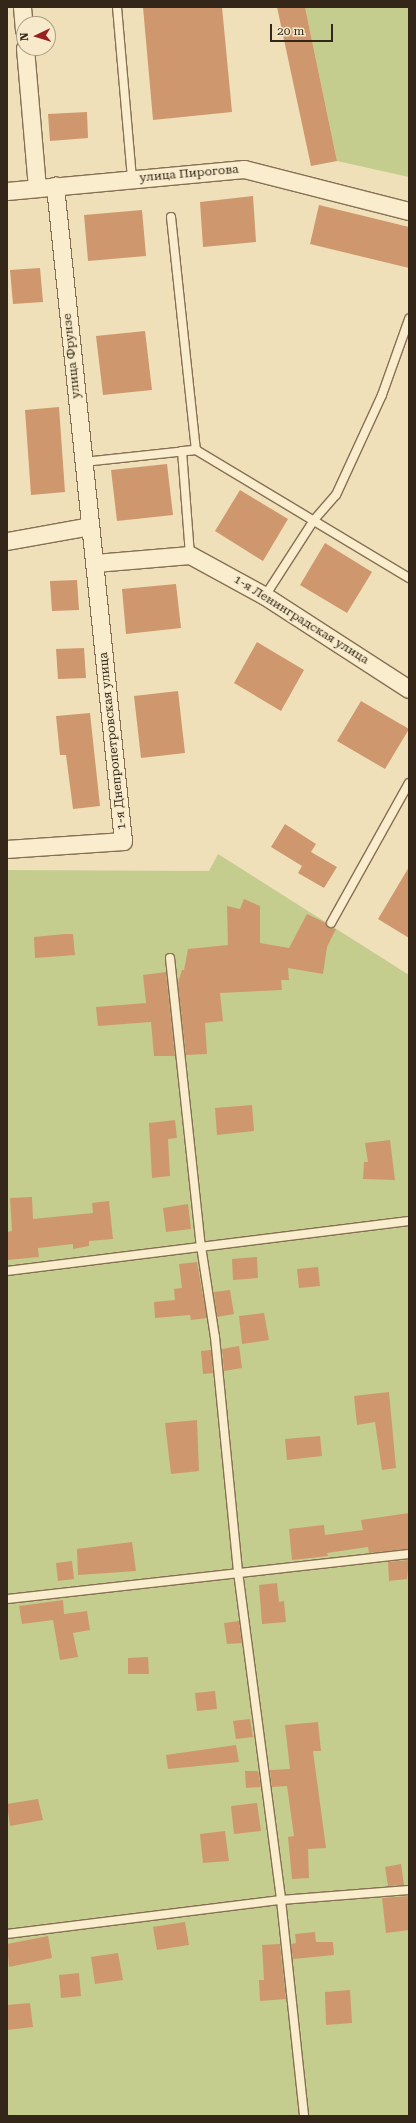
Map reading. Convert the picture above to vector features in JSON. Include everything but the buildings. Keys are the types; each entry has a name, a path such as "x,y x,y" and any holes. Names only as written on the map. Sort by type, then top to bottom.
{"street":[{"path":"26,56 37,188"},
{"name":"улица Пирогова","path":"7,191 244,169 409,211"},
{"name":"улица Фрунзе","path":"55,186 82,462 90,526"},
{"path":"7,541 90,526"},
{"name":"1-я Днепропетровская улица","path":"7,849 123,841 90,526"},
{"path":"95,563 190,555"},
{"name":"1-я Ленинградская улица","path":"190,555 265,596 409,689"}],"lane":[{"path":"117,7 132,179"},
{"path":"171,217 196,450"},
{"path":"265,596 314,520 336,495 382,395 409,319"},
{"path":"82,462 196,450 409,578"},
{"path":"182,451 190,555"},
{"path":"331,923 409,783"},
{"path":"170,958 201,1246 215,1337 238,1572 281,1900 304,2116"},
{"path":"7,1271 409,1221"},
{"path":"7,1599 409,1554"},
{"path":"7,1934 281,1900 409,1890"}],"green space":[{"path":"305,7 409,7 409,177 337,161"},
{"path":"218,854 409,975 409,2116 7,2116 7,870 209,871"}]}
